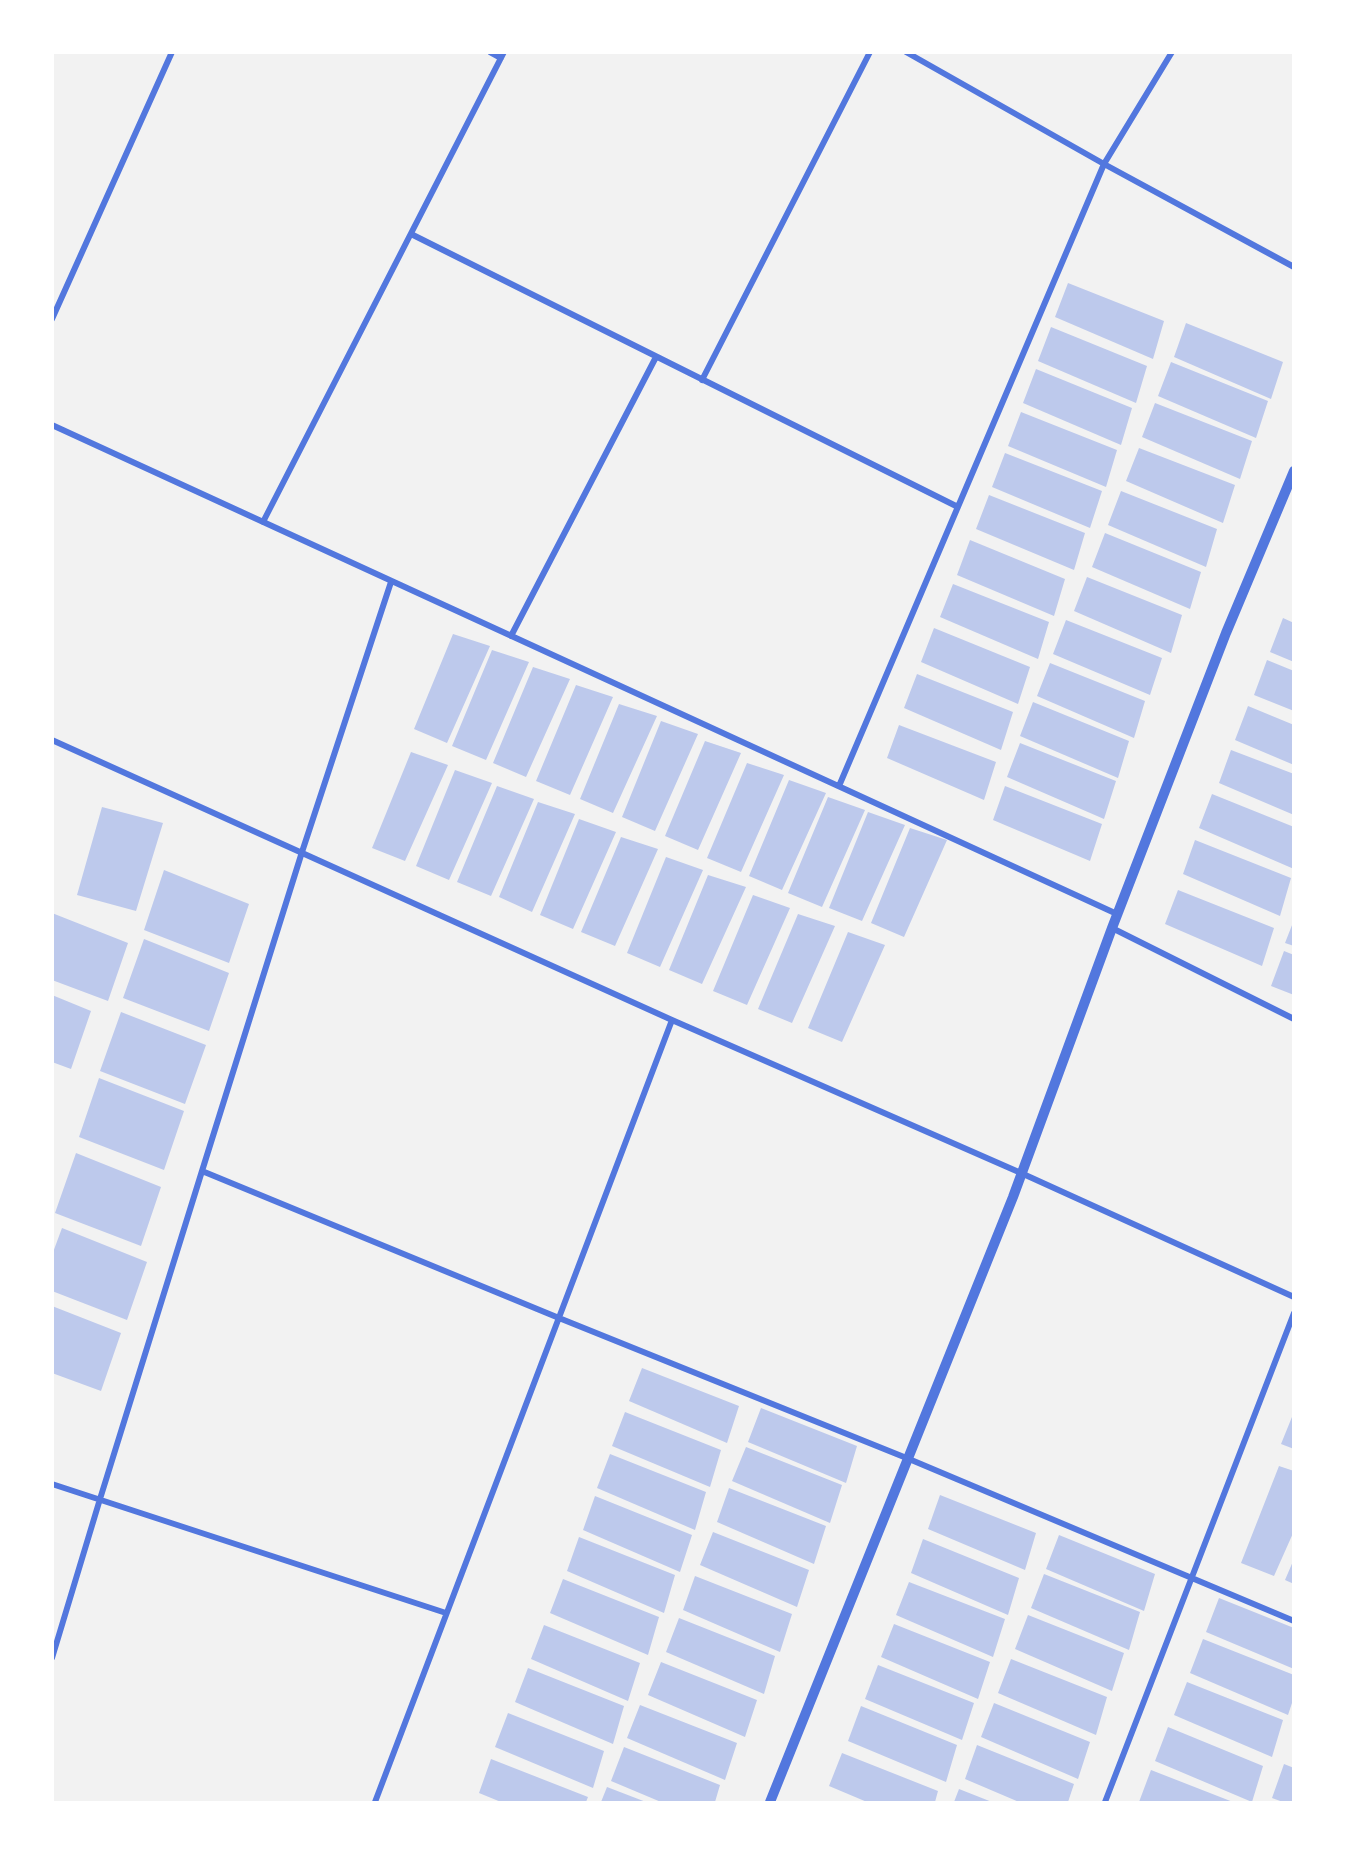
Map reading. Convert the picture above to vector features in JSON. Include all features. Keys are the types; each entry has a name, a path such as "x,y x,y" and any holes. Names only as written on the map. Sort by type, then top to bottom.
{"street":[{"path":"52,320 172,52"},
{"path":"263,522 502,55 490,52"},
{"path":"702,380 870,52"},
{"path":"906,52 1293,267"},
{"path":"839,786 1104,164 1172,52"},
{"path":"411,234 958,507"},
{"path":"511,636 656,357"},
{"path":"54,426 1118,914"},
{"path":"770,1803 909,1459 1021,1173 1112,928 1226,633 1293,471"},
{"path":"52,1658 302,852 391,582"},
{"path":"52,740 1293,1297"},
{"path":"1112,928 1293,1019"},
{"path":"375,1803 672,1020"},
{"path":"202,1171 909,1459 1293,1621"},
{"path":"1105,1803 1293,1313"},
{"path":"52,1484 446,1613"}],"building":[{"path":"1068,283 1164,321 1153,359 1055,317"},
{"path":"1186,323 1283,362 1271,399 1174,357"},
{"path":"1051,327 1147,366 1136,403 1038,361"},
{"path":"1171,362 1268,401 1256,438 1158,396"},
{"path":"1036,369 1132,408 1121,445 1023,403"},
{"path":"1155,403 1252,441 1240,479 1142,437"},
{"path":"1021,412 1117,450 1106,487 1008,446"},
{"path":"1139,448 1235,485 1223,523 1126,481"},
{"path":"1005,453 1102,491 1090,528 992,487"},
{"path":"1121,491 1217,529 1206,567 1108,525"},
{"path":"989,495 1085,533 1074,570 976,529"},
{"path":"1105,533 1201,572 1190,609 1092,567"},
{"path":"970,540 1065,579 1054,616 957,575"},
{"path":"1087,577 1182,615 1171,653 1074,611"},
{"path":"953,584 1049,622 1038,659 940,617"},
{"path":"1283,618 1294,623 1294,662 1270,652"},
{"path":"1066,620 1162,658 1150,695 1053,654"},
{"path":"934,628 1030,667 1018,704 921,662"},
{"path":"453,634 490,646 447,743 414,729"},
{"path":"492,650 529,662 486,760 452,746"},
{"path":"1267,660 1294,671 1294,711 1254,695"},
{"path":"1050,663 1145,701 1134,738 1037,696"},
{"path":"533,667 570,679 526,777 493,763"},
{"path":"917,674 1013,712 1001,750 904,708"},
{"path":"576,685 613,697 570,795 536,781"},
{"path":"1033,702 1129,741 1118,778 1020,736"},
{"path":"619,704 657,716 613,813 580,799"},
{"path":"1248,706 1294,725 1294,765 1235,740"},
{"path":"661,721 698,734 655,831 622,817"},
{"path":"899,725 996,762 984,800 887,758"},
{"path":"705,741 741,753 698,850 665,836"},
{"path":"1020,743 1116,781 1104,819 1007,777"},
{"path":"1231,750 1294,774 1294,815 1219,783"},
{"path":"411,752 448,765 405,861 372,848"},
{"path":"747,763 784,775 741,872 707,858"},
{"path":"455,770 492,783 449,880 416,866"},
{"path":"789,780 826,793 782,890 749,876"},
{"path":"497,786 534,799 491,896 457,882"},
{"path":"1005,786 1102,824 1090,861 993,820"},
{"path":"1212,794 1294,827 1294,869 1199,828"},
{"path":"828,797 865,810 822,907 788,893"},
{"path":"538,802 575,814 532,912 499,897"},
{"path":"102,807 163,823 136,911 77,895"},
{"path":"868,812 905,825 862,921 829,908"},
{"path":"579,819 616,832 573,929 540,915"},
{"path":"910,828 947,840 904,937 871,923"},
{"path":"621,837 658,849 615,946 581,932"},
{"path":"1195,840 1291,878 1280,916 1183,874"},
{"path":"666,857 703,870 660,967 627,953"},
{"path":"164,870 249,904 229,963 144,930"},
{"path":"708,875 746,887 702,984 669,970"},
{"path":"1178,890 1274,928 1262,966 1165,924"},
{"path":"753,895 790,908 747,1005 713,991"},
{"path":"52,913 128,943 108,1001 52,980"},
{"path":"798,914 835,926 792,1023 758,1009"},
{"path":"1294,920 1294,946 1285,943"},
{"path":"848,932 885,945 842,1042 808,1028"},
{"path":"144,939 229,973 209,1031 123,998"},
{"path":"1284,951 1294,955 1294,995 1271,986"},
{"path":"52,995 91,1011 71,1069 52,1062"},
{"path":"121,1012 206,1045 185,1104 100,1071"},
{"path":"99,1078 184,1111 164,1170 79,1137"},
{"path":"76,1153 161,1187 141,1246 55,1213"},
{"path":"62,1228 147,1262 127,1320 52,1291 52,1255"},
{"path":"52,1306 121,1333 101,1391 52,1373"},
{"path":"642,1368 739,1406 727,1443 629,1401"},
{"path":"761,1408 857,1446 846,1483 748,1442"},
{"path":"625,1412 721,1450 710,1487 612,1446"},
{"path":"1294,1412 1294,1449 1281,1444"},
{"path":"746,1447 842,1485 830,1523 732,1481"},
{"path":"610,1454 706,1492 695,1530 597,1488"},
{"path":"1279,1466 1294,1471 1294,1531 1274,1576 1241,1563"},
{"path":"729,1488 826,1526 814,1564 717,1522"},
{"path":"940,1495 1036,1533 1025,1570 928,1529"},
{"path":"595,1496 692,1535 680,1572 583,1530"},
{"path":"713,1532 809,1570 797,1607 700,1565"},
{"path":"1059,1535 1155,1574 1144,1611 1046,1569"},
{"path":"579,1537 675,1575 664,1613 567,1571"},
{"path":"923,1539 1019,1578 1008,1615 911,1573"},
{"path":"1294,1559 1294,1584 1285,1580"},
{"path":"1044,1574 1140,1612 1129,1650 1031,1608"},
{"path":"695,1576 792,1614 780,1652 683,1610"},
{"path":"563,1579 659,1617 648,1655 550,1613"},
{"path":"909,1582 1005,1619 993,1657 896,1615"},
{"path":"1219,1598 1294,1628 1294,1669 1206,1632"},
{"path":"1028,1615 1124,1653 1112,1691 1015,1649"},
{"path":"679,1618 775,1656 764,1694 666,1652"},
{"path":"894,1624 990,1662 978,1699 881,1657"},
{"path":"544,1625 640,1663 628,1701 531,1659"},
{"path":"1203,1639 1294,1675 1294,1697 1288,1715 1190,1673"},
{"path":"1011,1659 1107,1697 1096,1735 998,1693"},
{"path":"661,1662 757,1700 745,1737 648,1695"},
{"path":"878,1665 974,1703 962,1740 865,1699"},
{"path":"528,1668 624,1706 613,1744 515,1702"},
{"path":"1187,1682 1283,1720 1272,1757 1174,1715"},
{"path":"994,1703 1090,1742 1078,1779 981,1737"},
{"path":"640,1705 737,1743 725,1780 627,1738"},
{"path":"861,1706 957,1745 946,1782 848,1741"},
{"path":"508,1713 604,1751 593,1788 495,1747"},
{"path":"1168,1727 1263,1766 1252,1802 1155,1761"},
{"path":"977,1745 1074,1784 1068,1802 1019,1802 965,1779"},
{"path":"624,1747 720,1785 715,1802 661,1802 611,1781"},
{"path":"842,1753 938,1791 935,1802 867,1802 829,1786"},
{"path":"491,1759 588,1797 586,1802 501,1802 479,1793"},
{"path":"1284,1764 1294,1768 1294,1802 1283,1802 1272,1798"},
{"path":"1151,1770 1233,1802 1139,1802"},
{"path":"607,1787 646,1802 601,1802"},
{"path":"959,1789 992,1802 954,1802"}]}
